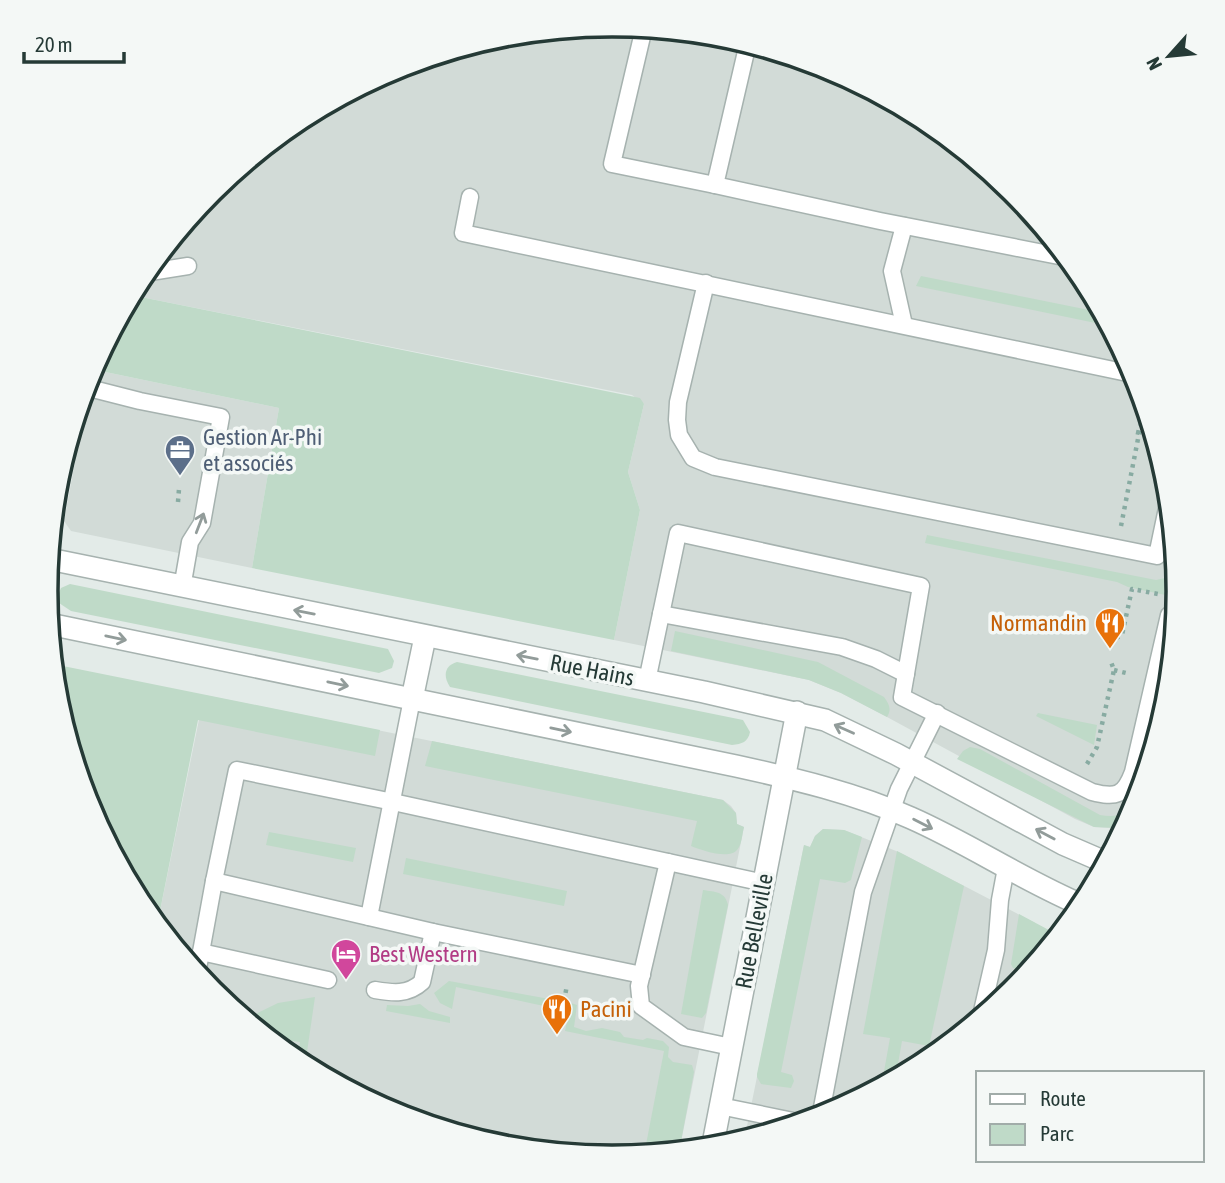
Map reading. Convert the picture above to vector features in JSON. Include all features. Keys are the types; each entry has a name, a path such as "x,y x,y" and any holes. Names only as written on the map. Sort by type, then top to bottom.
{"street":[{"name":"Rue Hains","path":"59,561 797,712 835,725 911,762 1063,844 1098,859"},
{"path":"59,626 784,777 834,790 891,809 1073,901"},
{"path":"412,699 425,637"},
{"name":"Rue Belleville","path":"714,1137 797,712"}],"lane":[{"path":"642,38 612,164 1054,255"},
{"path":"715,185 746,53"},
{"path":"470,197 463,233 1122,372"},
{"path":"904,226 892,271 904,325"},
{"path":"160,270 188,266"},
{"path":"706,283 678,402 679,435 693,458 715,467 1157,556 1164,525"},
{"path":"96,390 221,417 202,523 190,542 182,588"},
{"path":"647,681 678,533 921,586 902,697 1092,792 1115,795 1124,791 1133,772 1166,628"},
{"path":"661,614 842,647 876,659 906,674"},
{"path":"369,917 412,699"},
{"path":"822,1105 863,892 891,809 911,762 937,713"},
{"path":"199,962 237,771 393,802 764,883"},
{"path":"668,862 638,996 641,1006 684,1037 731,1047"},
{"path":"984,1004 996,950 1006,868"},
{"path":"214,881 432,932 642,975"},
{"path":"375,990 407,992 422,982 432,932"},
{"path":"201,953 328,980"},
{"path":"720,1106 784,1119"}],"path":[{"path":"1120,529 1140,421"},
{"path":"1137,432 1144,434"},
{"path":"178,506 179,489"},
{"path":"1116,638 1122,635 1132,589"},
{"path":"1097,747 1114,670 1111,662"},
{"path":"561,1018 564,1002"}],"shaded area":[{"path":"576,38 685,41 721,47 791,66 858,94 890,111 921,130 978,174 1005,199 1053,254 1093,314 1125,379 1138,413 1157,483 1163,519 1166,628 1157,700 1148,735 1138,770 1114,828 1094,827 1075,819 887,717 809,680 614,640 640,510 628,472 644,404 632,395 142,297 172,254 220,199 275,151 304,130 367,94 400,79 434,66 504,47"},
{"path":"103,372 279,408 252,568 71,531 64,521 79,442"},
{"path":"204,695 723,800 736,813 737,824 744,827 681,1142 612,1146 540,1142 469,1127 400,1104 335,1072 275,1032 220,984 160,912"},
{"path":"823,829 844,830 901,853 1035,923 1041,944 978,1009 921,1053 858,1089 825,1104 746,1129 804,845 810,847 815,836"}],"green space":[{"path":"921,276 1091,310 1098,324 916,286"},
{"path":"142,297 640,398 644,404 628,472 640,510 614,640 252,568 279,408 103,372"},
{"path":"927,535 1156,580 1165,578 1167,575 1167,595 1117,582 925,543"},
{"path":"70,584 388,649 394,661 392,668 379,673 71,611 59,603 61,588"},
{"path":"675,631 818,662 884,697 889,714 887,717 809,680 671,651"},
{"path":"457,662 743,720 750,732 744,742 732,745 450,687 446,672 449,666"},
{"path":"62,666 380,730 375,756 198,720 160,912 132,869 100,804 77,735"},
{"path":"1038,713 1097,725 1094,745 1036,716"},
{"path":"432,741 723,800 736,813 737,824 744,827 740,845 733,853 708,852 691,846 697,821 425,766"},
{"path":"970,747 980,749 1100,815 1120,814 1114,828 1094,827 957,759"},
{"path":"823,829 844,830 862,837 851,880 845,883 820,879 781,1072 792,1075 794,1081 791,1088 761,1084 757,1074 804,845 810,847 815,836"},
{"path":"269,832 356,848 353,862 266,845"},
{"path":"897,851 964,886 929,1046 902,1041 897,1067 883,1076 890,1038 863,1034"},
{"path":"406,858 567,891 564,906 403,874"},
{"path":"703,890 722,895 728,905 706,1013 702,1018 681,1014"},
{"path":"1019,914 1051,931 1019,969 1013,968 1011,964"},
{"path":"449,981 555,1000 553,1008 456,987 452,1009 440,1003 434,993"},
{"path":"315,997 307,1052 299,1049 300,1042 286,1040 254,1015 278,1003"},
{"path":"571,1003 577,1005 574,1027 586,1031 602,1028 620,1032 624,1037 663,1041 669,1047 668,1057 673,1062 692,1065 694,1072 681,1142 646,1145 664,1051 565,1031"},
{"path":"420,1004 429,1011 450,1017 450,1023 386,1011 387,1005"}],"place":[{"name":"Gestion Ar-Phi et associés","path":"180,477"},
{"name":"Normandin","path":"1110,650"},
{"name":"Best Western","path":"346,981"},
{"name":"Pacini","path":"557,1036"}]}
